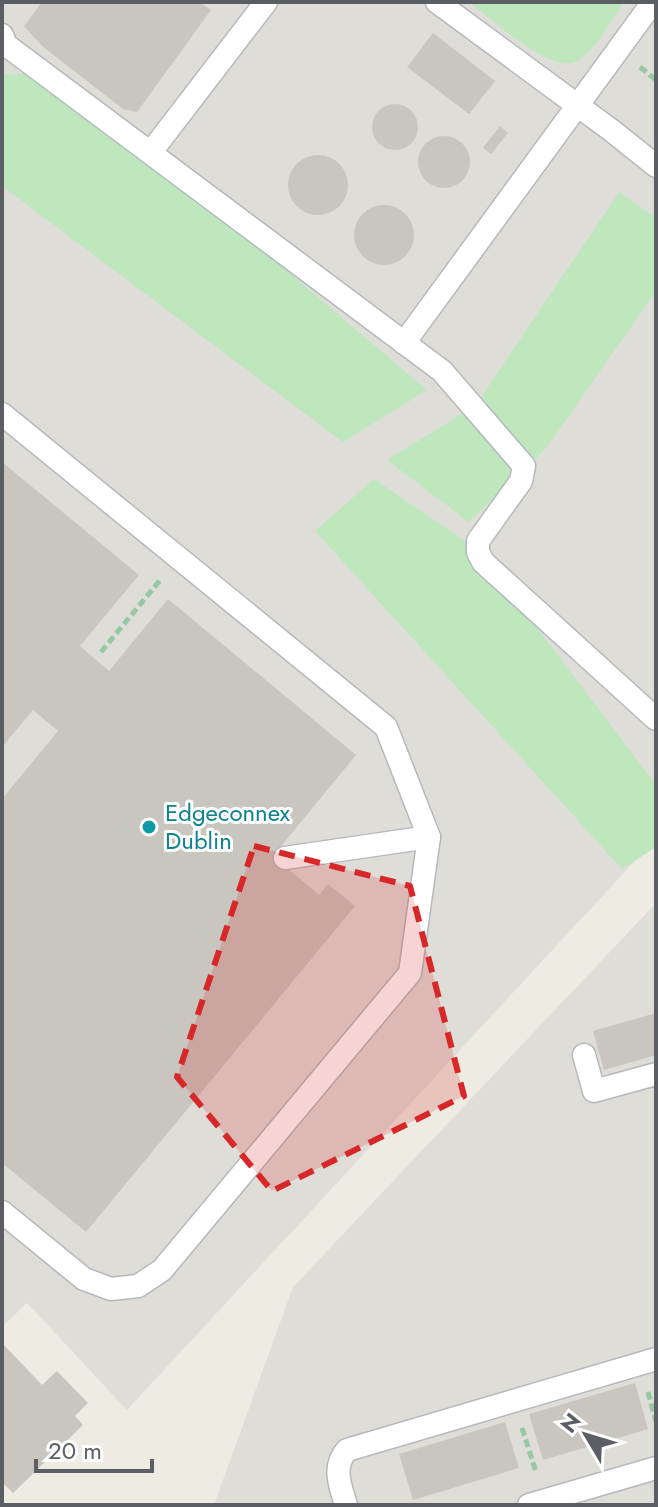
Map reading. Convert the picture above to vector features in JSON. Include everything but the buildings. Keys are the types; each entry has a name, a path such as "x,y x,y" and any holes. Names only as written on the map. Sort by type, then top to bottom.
{"lane":[{"path":"151,152 266,2"},
{"path":"437,2 656,166"},
{"path":"404,343 653,2"},
{"path":"2,35 6,45 442,371 524,466 521,481 478,541 478,552 483,562 653,710"},
{"path":"2,414 386,727 429,837 410,973 162,1270 138,1286 111,1289 84,1279 2,1212"},
{"path":"285,858 429,837"},
{"path":"584,1055 594,1091 656,1074"},
{"path":"346,1505 338,1468 340,1458 347,1450 656,1359"},
{"path":"537,1503 656,1468"}],"path":[{"path":"101,652 178,558"},
{"path":"514,1401 537,1503"}],"highlighted area":[{"path":"254,846 410,886 464,1096 272,1191 177,1077"}],"shaded area":[{"path":"2,2 656,2 656,838 127,1410 27,1303 2,1327"},
{"path":"656,903 656,1505 214,1505 293,1287"}],"green space":[{"path":"624,2 591,49 577,61 566,63 553,60 522,43 470,3"},
{"path":"53,72 427,390 343,442 2,186 2,75"},
{"path":"619,192 656,218 656,291 547,447 469,522 387,460 476,405"},
{"path":"374,479 478,550 656,785 656,847 622,869 315,531"}],"place":[{"name":"Edgeconnex Dublin","path":"149,827"}]}
